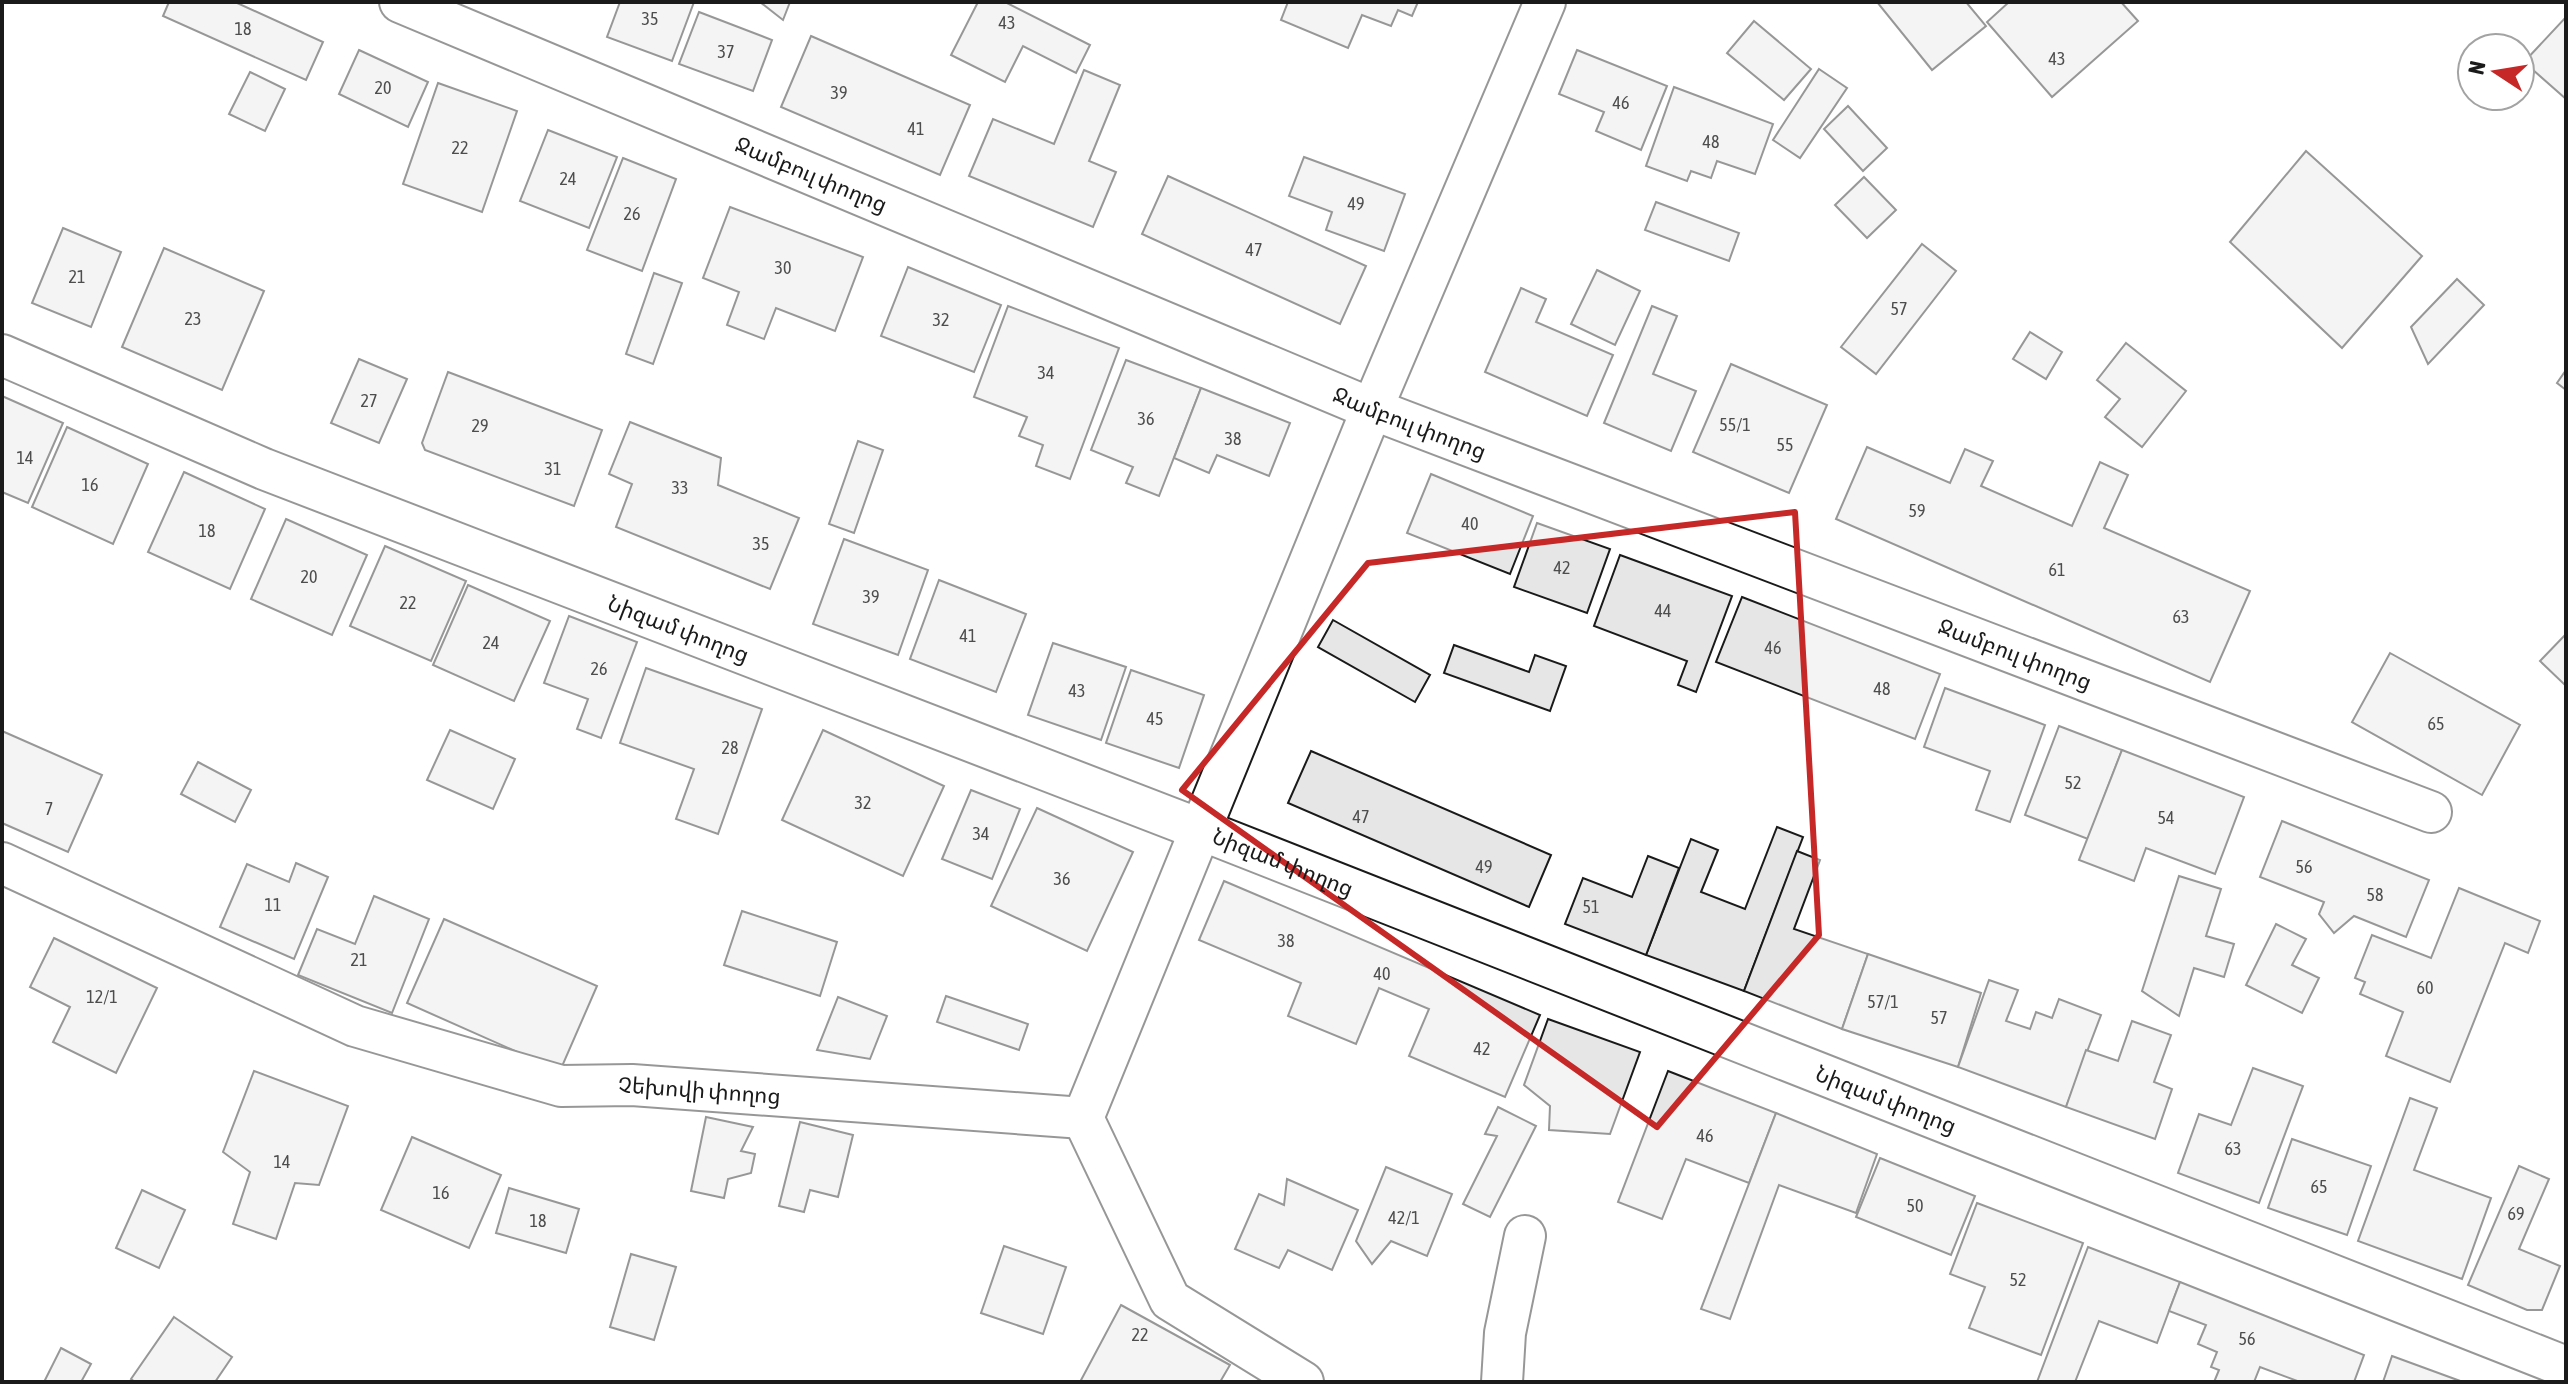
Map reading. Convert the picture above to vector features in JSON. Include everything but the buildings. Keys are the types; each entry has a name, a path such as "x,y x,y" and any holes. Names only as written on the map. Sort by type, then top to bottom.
{"street":[{"name":"Ջամբուլ փողոց","path":"400,2 1372,409 2431,812"},
{"path":"1303,1382 1170,1300 1083,1118 1372,409 1545,2"},
{"name":"Նիզամ փողոց","path":"2,355 264,469 1199,829 2566,1367"},
{"name":"Չեխովի փողոց","path":"2,863 355,1026 561,1086 632,1085 1083,1118"},
{"path":"1502,1382 1505,1333 1525,1236"}],"highlighted area":[{"path":"1795,512 1819,935 1657,1127 1182,790 1368,563"}]}
